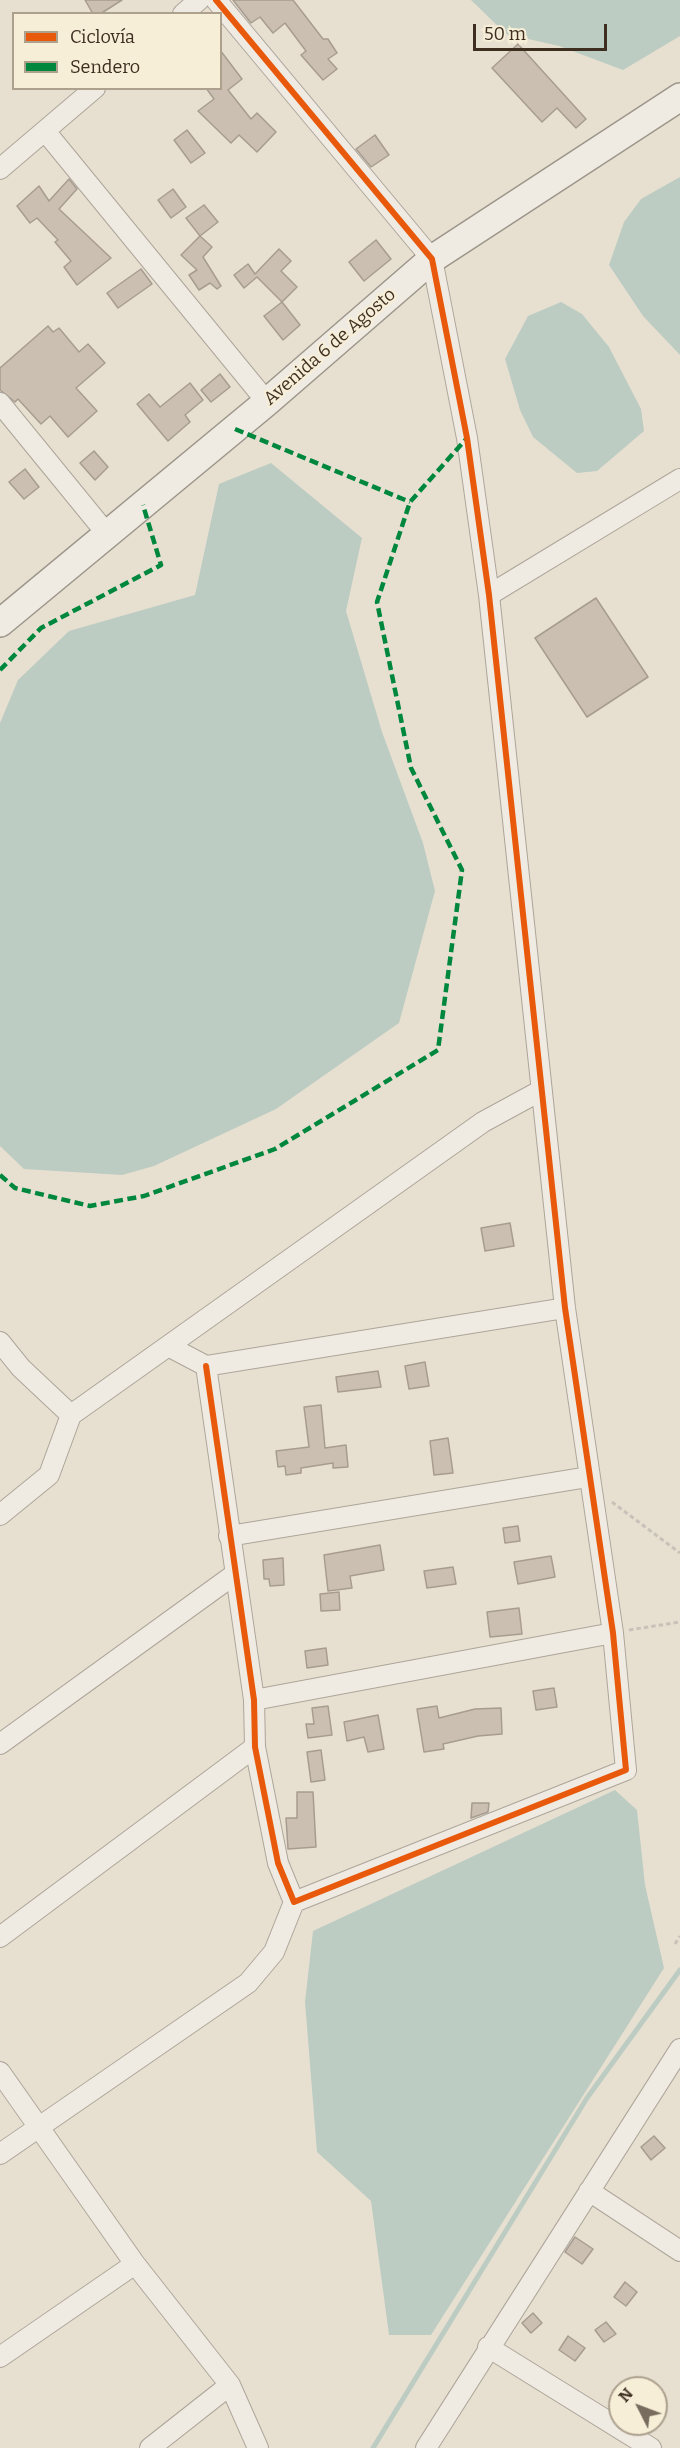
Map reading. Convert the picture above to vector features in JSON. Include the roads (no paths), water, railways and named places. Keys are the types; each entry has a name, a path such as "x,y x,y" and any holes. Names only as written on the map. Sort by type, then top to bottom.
{"street":[{"path":"185,12 199,0"},
{"path":"216,0 432,259 467,438 489,596 540,1091 565,1308 588,1477 613,1633 626,1770 294,1902"},
{"path":"0,169 93,90"},
{"name":"Avenida 6 de Agosto","path":"0,623 267,402 432,259 680,97"},
{"path":"45,131 267,402"},
{"path":"0,403 107,534"},
{"path":"489,596 680,479"},
{"path":"0,1515 49,1475 71,1415 483,1122 540,1091"},
{"path":"168,1346 206,1366 565,1308"},
{"path":"0,1342 21,1368 71,1415"},
{"path":"0,2154 248,1983 274,1952 294,1902 278,1863 255,1747 254,1700 206,1366"},
{"path":"229,1536 588,1477"},
{"path":"0,1744 235,1574"},
{"path":"254,1700 613,1633"},
{"path":"0,1937 255,1747"},
{"path":"426,2448 488,2347 680,2049"},
{"path":"0,2072 135,2264 230,2385 258,2448"},
{"path":"589,2191 680,2251"},
{"path":"0,2357 135,2264"},
{"path":"488,2347 651,2448"},
{"path":"150,2448 230,2385"}],"waterway":[{"path":"373,2448 587,2098 680,1970"}]}
